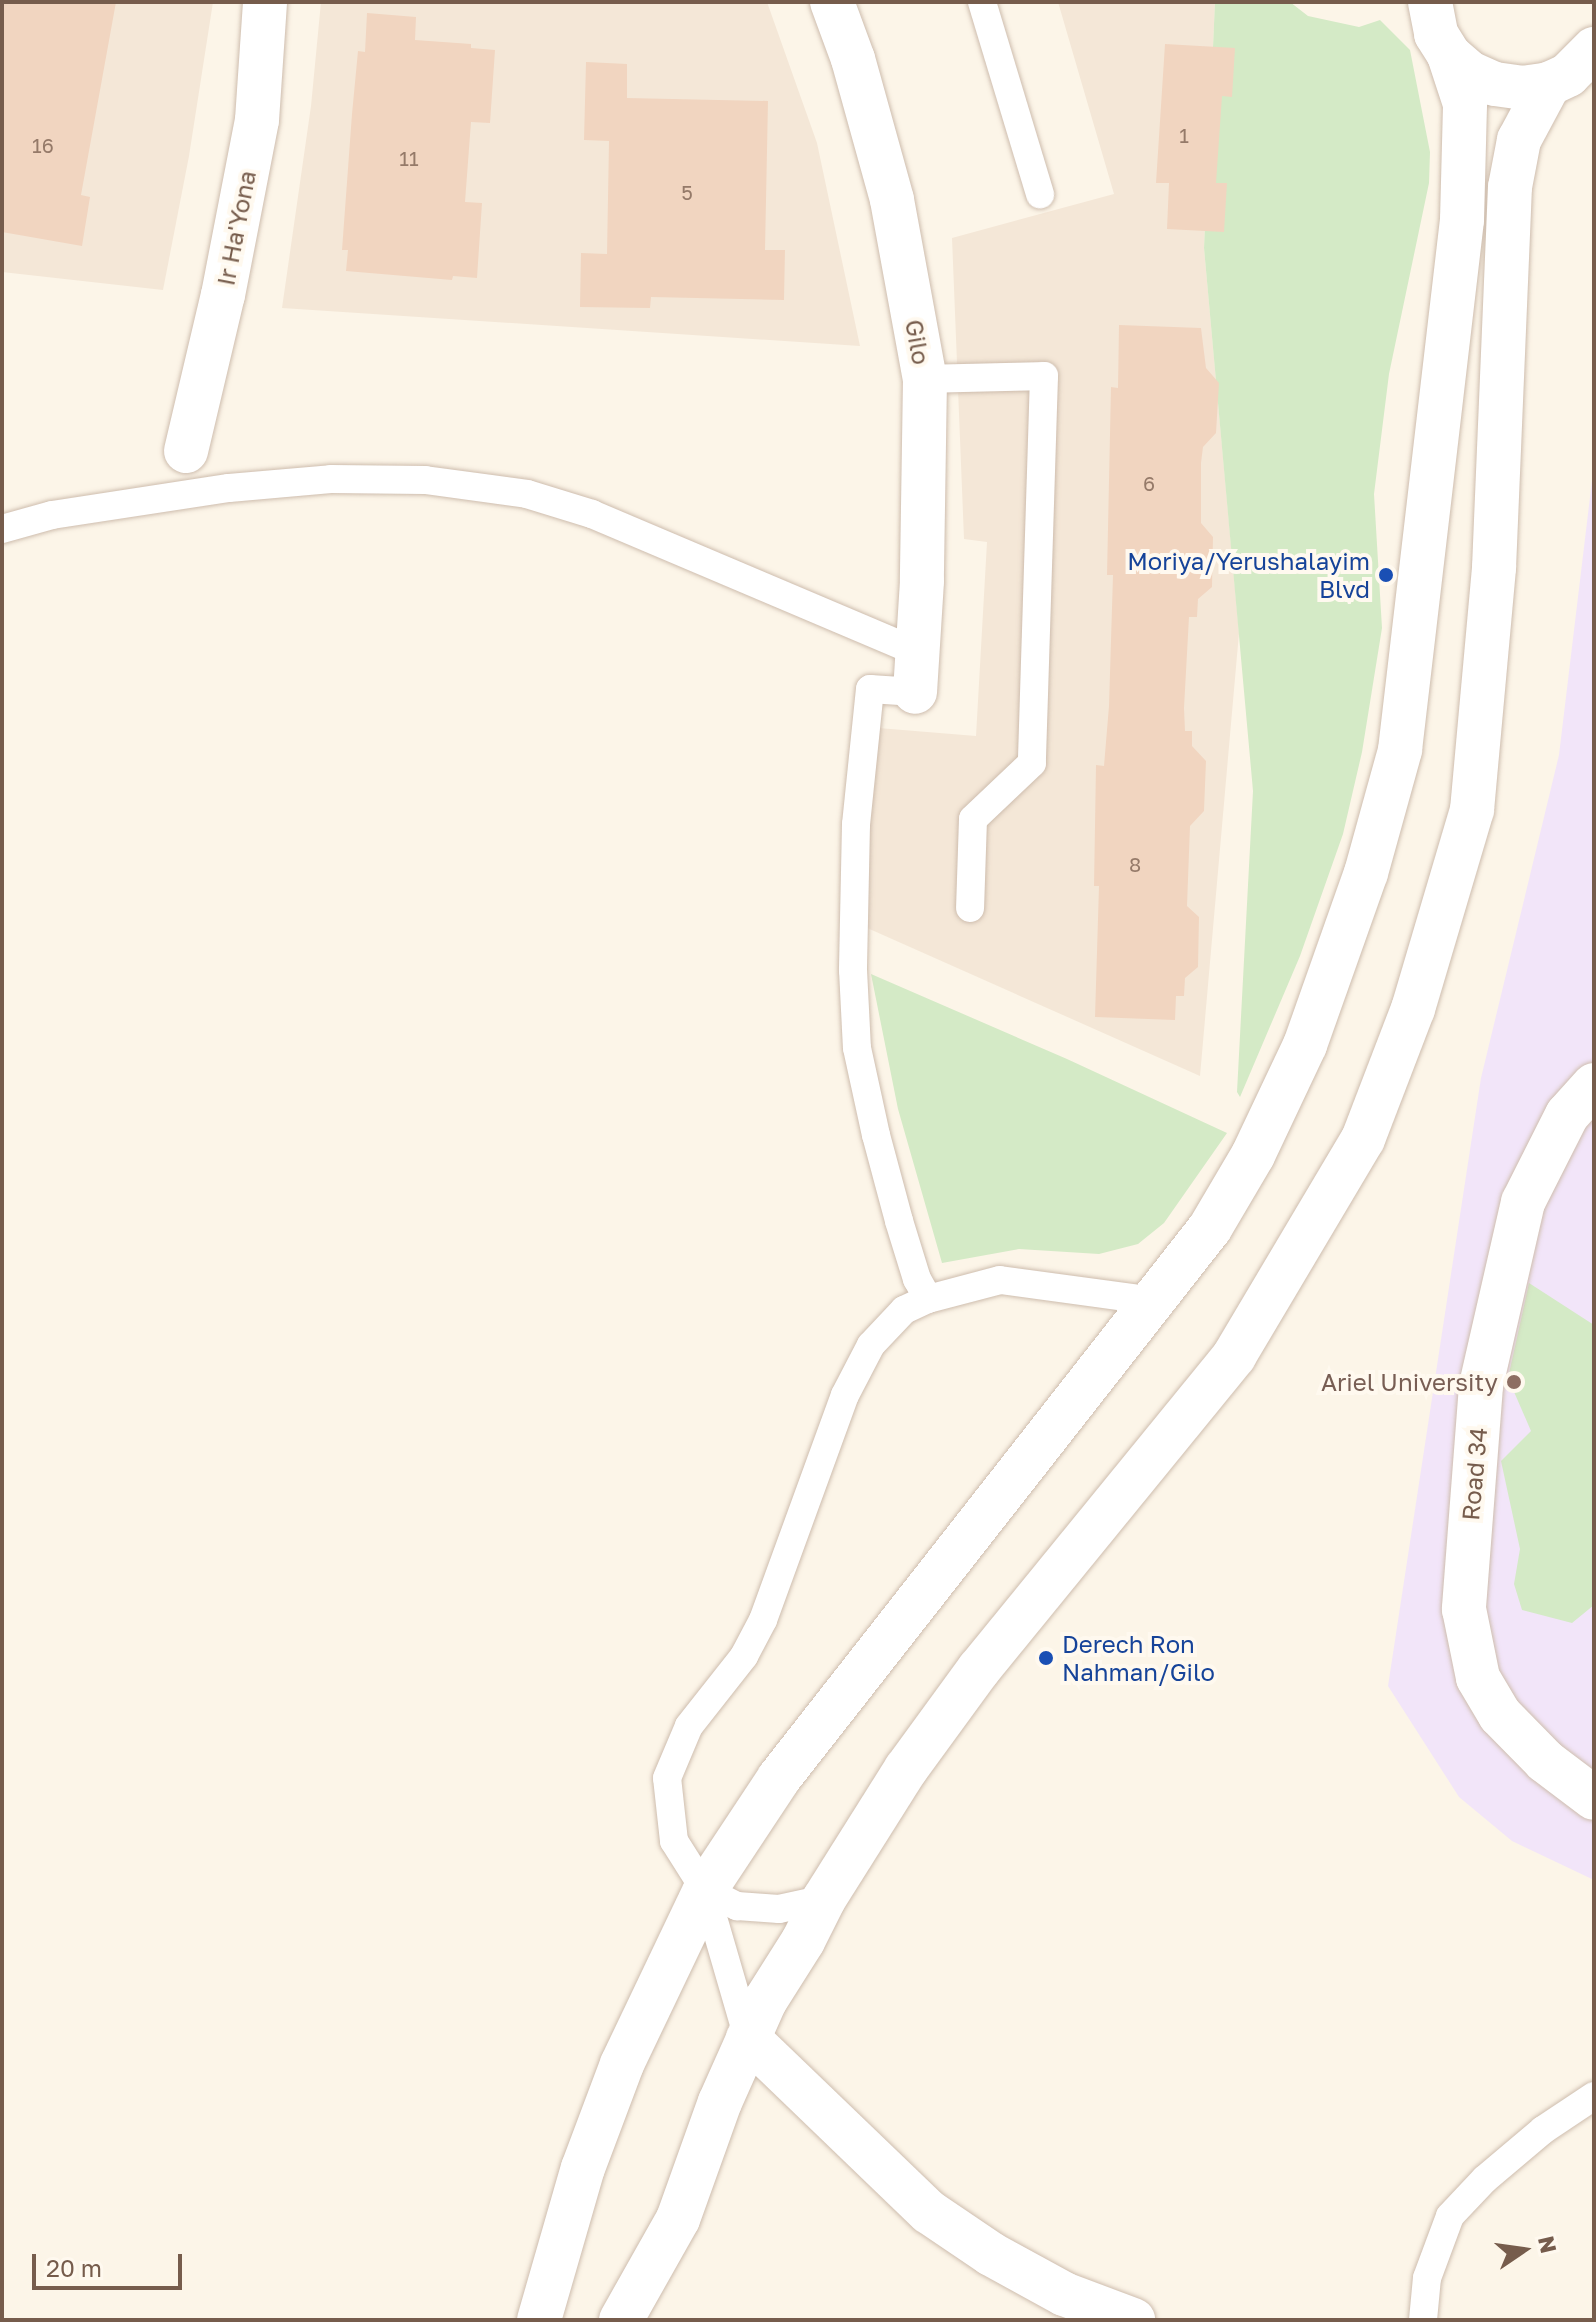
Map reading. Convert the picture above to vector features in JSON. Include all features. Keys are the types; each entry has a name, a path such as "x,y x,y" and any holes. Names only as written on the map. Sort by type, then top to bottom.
{"main road":[{"name":"Ir Ha'Yona","path":"186,451 223,295 257,120 265,2"},
{"name":"Gilo","path":"832,2 853,59 892,200 925,379 917,672"},
{"path":"539,2320 583,2168 622,2064 705,1890 779,1778 1156,1301 1210,1228 1253,1155 1305,1045 1366,873 1400,750 1462,220 1465,104 1449,55 1436,34 1428,4"},
{"path":"1449,55 1470,73 1495,84 1522,88 1549,84 1568,75 1594,49"},
{"path":"621,2320 678,2219 720,2102 765,2001 803,1941 824,1899 906,1769 979,1669 1234,1356 1363,1139 1413,1009 1472,810 1494,568 1510,187 1519,140 1549,84"},
{"name":"Road 34","path":"1585,1101 1523,1202 1481,1386 1464,1609 1478,1678 1500,1715 1545,1761 1594,1798"},
{"path":"748,2038 929,2212 991,2254 1064,2294 1133,2320"}],"lane":[{"path":"982,2 1040,194"},
{"path":"925,379 1044,376 1032,763 973,819 970,908"},
{"path":"2,529 52,515 229,488 331,479 425,480 527,494 592,514 917,672"},
{"path":"917,672 870,689 856,824 853,970 857,1048 876,1135 908,1250 928,1299"},
{"path":"748,2038 705,1890 674,1841 667,1778 689,1726 744,1656 763,1620 845,1395 871,1345 904,1310 928,1299 1000,1280 1156,1301"},
{"path":"705,1890 737,1906 779,1909 824,1899"},
{"path":"1423,2320 1427,2278 1450,2216 1496,2169 1543,2130 1594,2096"}],"shaded area":[{"path":"2,2 213,2 189,156 163,290 2,272"},
{"path":"321,2 767,2 817,143 860,346 282,308 311,106"},
{"path":"1058,2 1215,2 1204,248 1239,633 1200,1076 847,919 854,726 976,736 987,542 964,539 952,238 1114,194"},
{"name":"Ariel University","path":"1594,464 1594,1880 1512,1841 1459,1797 1388,1686 1481,1078 1559,755"}],"green space":[{"path":"1215,2 1290,2 1308,16 1359,27 1380,20 1410,50 1430,152 1429,183 1389,374 1374,494 1382,628 1362,752 1343,834 1300,956 1240,1097 1237,1092 1253,791 1204,248"},
{"path":"871,974 1227,1133 1164,1223 1138,1244 1099,1254 1019,1249 942,1263 898,1109"},
{"path":"1529,1283 1594,1325 1594,1605 1572,1623 1522,1610 1514,1584 1520,1549 1501,1461 1531,1431 1508,1378"}],"building":[{"path":"2,2 116,2 81,195 90,197 82,246 2,232"},
{"path":"367,13 416,17 415,40 471,44 471,48 495,50 490,123 471,122 465,202 482,203 477,278 453,276 452,280 346,271 348,250 342,250 352,114 358,51 365,52"},
{"path":"1165,44 1235,48 1232,97 1222,96 1216,183 1227,183 1224,232 1167,229 1169,183 1156,183"},
{"path":"586,62 627,64 627,98 768,101 765,250 785,250 784,300 651,297 650,308 580,307 581,253 607,254 609,141 584,140"},
{"path":"1119,325 1201,328 1206,368 1219,383 1216,433 1203,447 1201,463 1201,523 1213,537 1212,587 1198,599 1197,617 1189,617 1184,708 1185,731 1192,731 1192,746 1206,761 1204,811 1190,826 1187,906 1199,917 1198,967 1185,978 1184,996 1176,996 1175,1020 1095,1017 1099,886 1094,886 1096,765 1104,766 1109,706 1113,575 1107,575 1111,387 1118,388"}],"place":[{"name":"Moriya/Yerushalayim Blvd","path":"1386,575"},
{"name":"Ariel University","path":"1514,1382"},
{"name":"Derech Ron Nahman/Gilo","path":"1046,1658"}]}
